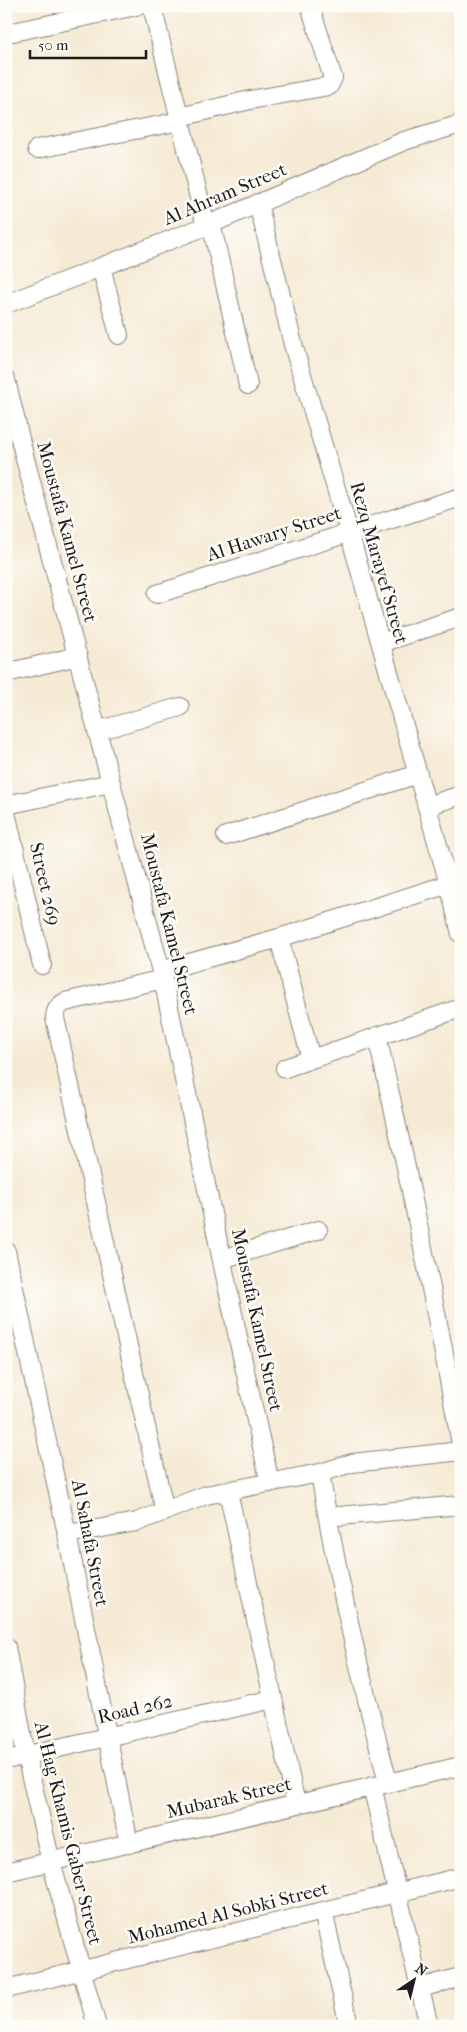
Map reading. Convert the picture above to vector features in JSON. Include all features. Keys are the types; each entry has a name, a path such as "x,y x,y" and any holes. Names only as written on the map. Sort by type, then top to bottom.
{"street":[{"path":"13,32 136,6"},
{"path":"152,6 248,385"},
{"path":"37,149 180,119 250,100 329,86 333,78 310,6"},
{"name":"Al Ahram Street","path":"6,304 208,225 404,141 461,124"},
{"name":"Rezq Marayef Street","path":"258,203 294,348 350,532 449,884 461,934"},
{"path":"101,267 119,336"},
{"name":"Moustafa Kamel Street","path":"6,380 12,431 78,656 162,975 270,1483"},
{"name":"Al Hawary Street","path":"157,594 461,497"},
{"path":"381,643 461,617"},
{"path":"6,673 78,656"},
{"path":"97,731 180,707"},
{"path":"226,836 418,774"},
{"path":"6,805 111,784"},
{"path":"427,806 461,795"},
{"name":"Street 269","path":"6,813 42,965"},
{"path":"166,1512 55,1012 65,1002 162,975 449,884"},
{"path":"279,938 311,1059"},
{"path":"285,1068 461,1008"},
{"path":"377,1036 409,1174 461,1444"},
{"path":"222,1259 318,1230"},
{"name":"Al Sahafa Street","path":"6,1251 67,1534 128,1844"},
{"path":"67,1534 137,1522 206,1495 320,1473 352,1463 461,1452"},
{"path":"320,1473 361,1677 397,1893 429,2026"},
{"path":"228,1491 296,1804"},
{"path":"328,1517 461,1505"},
{"name":"Al Hag Khamis Gaber Street","path":"6,1648 26,1756 50,1862 97,2026"},
{"name":"Road 262","path":"6,1760 273,1699"},
{"name":"Mubarak Street","path":"6,1872 461,1766"},
{"name":"Mohamed Al Sobki Street","path":"6,1989 461,1877"},
{"path":"323,1911 349,2026"},
{"path":"420,1988 461,1977"}]}
